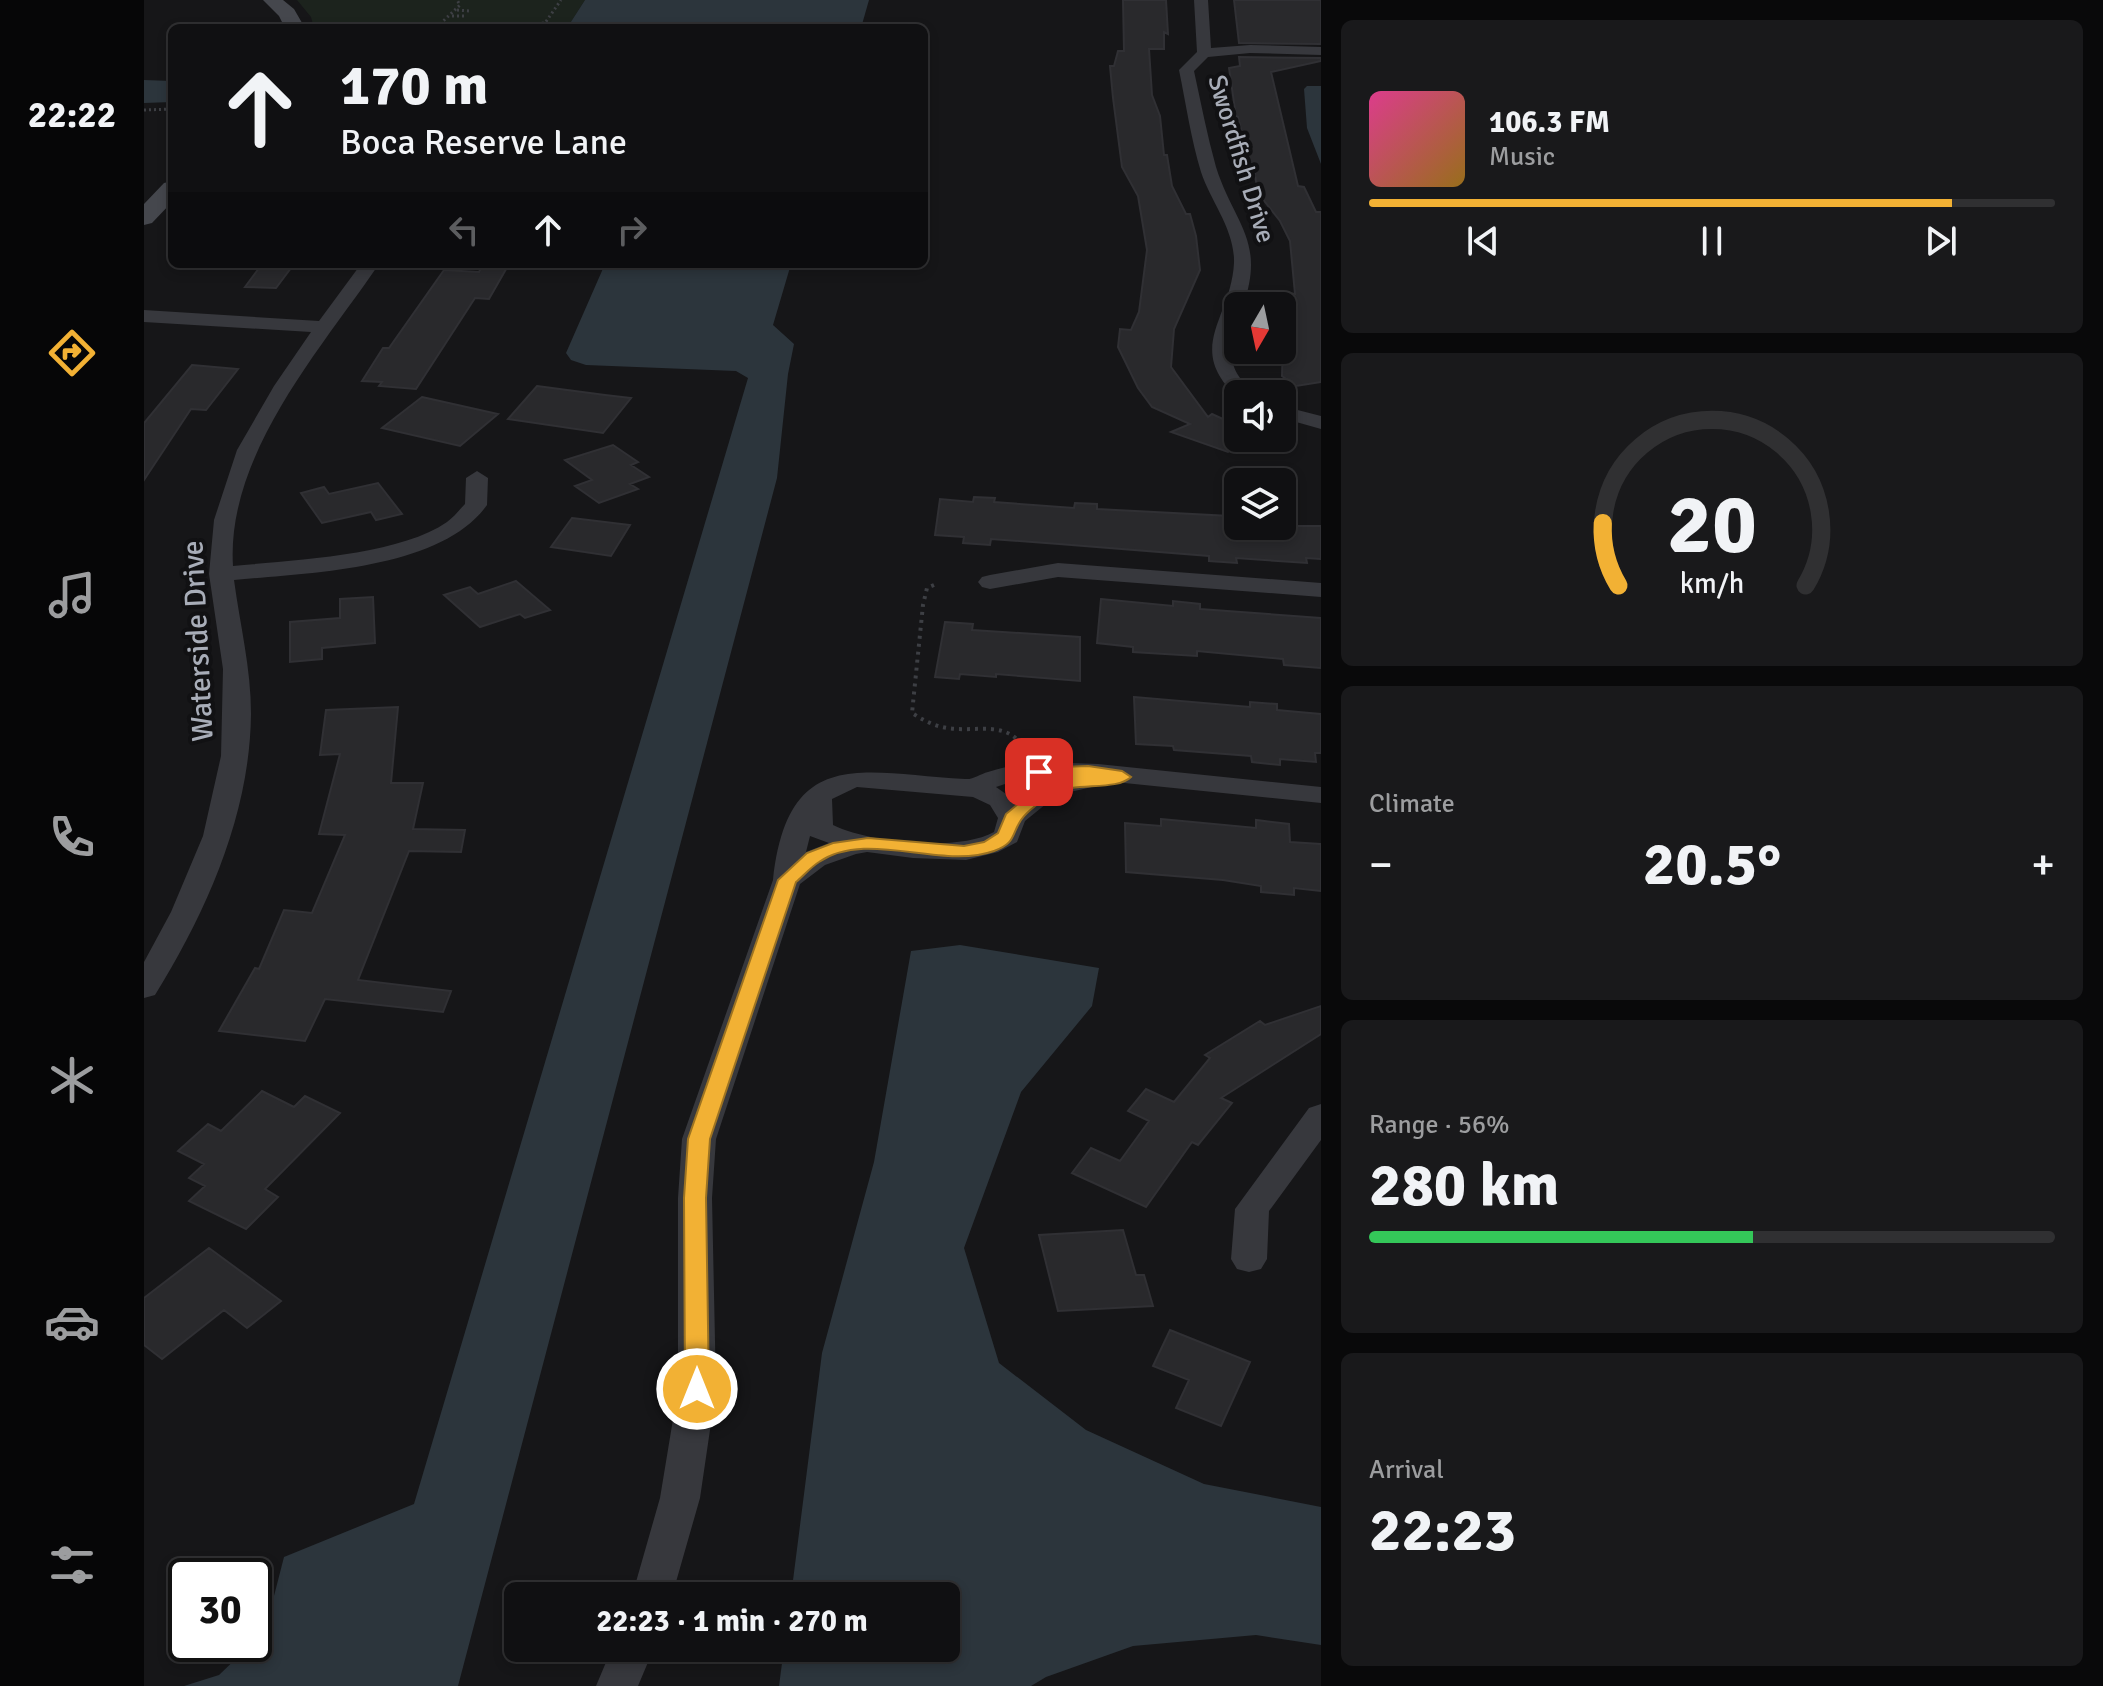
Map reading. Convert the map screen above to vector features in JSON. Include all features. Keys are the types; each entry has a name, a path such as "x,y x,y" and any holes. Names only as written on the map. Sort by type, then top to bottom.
{"street":[{"path":"272,0 287,13 293,24"},
{"path":"1201,0 1204,53"},
{"name":"Swordfish Drive","path":"1229,380 1221,366 1225,326 1240,287 1243,265 1235,224 1210,172 1186,70 1204,53 1250,49 1321,51"},
{"path":"144,218 168,192"},
{"name":"Waterside Drive","path":"144,988 178,930 205,872 224,818 235,767 239,720 236,665 221,574 224,523 232,488 262,422 367,268"},
{"path":"144,316 326,327"},
{"path":"1296,416 1321,423"},
{"path":"221,574 381,554 426,542 451,530 468,516 480,493 477,478"},
{"path":"990,582 1058,570 1321,590"},
{"path":"973,789 984,781 1005,774 1088,772 1321,795"},
{"path":"818,796 819,829 826,834 868,843 964,852 990,846 1007,836 1012,818 1048,789 1068,782 1122,777"},
{"path":"656,1582 680,1498 697,1389 695,1198 699,1139 787,880 788,862 807,810 818,796 833,786 856,779 973,789 993,795 1007,805 1012,818"},
{"path":"787,880 813,857 833,849 868,843"},
{"path":"1249,1259 1252,1209 1321,1116"},
{"path":"617,1686 627,1662"}],"path":[{"path":"441,24 460,5 457,0"},
{"path":"532,24 545,23 561,0"},
{"path":"456,10 469,11"},
{"path":"451,16 465,16"},
{"path":"144,110 168,109"},
{"path":"934,585 927,588 923,605 912,713 925,723 951,729 1004,728 1022,740 1028,761"}],"shaded area":[{"path":"297,0 585,0 571,22 577,24 313,24"},
{"path":"585,0 869,0 862,24 570,24"},
{"path":"144,80 168,81 168,102 144,103"},
{"path":"1307,86 1321,86 1321,164 1307,128 1304,89"},
{"path":"603,268 790,268 773,325 794,344 777,478 458,1686 184,1686 219,1675 233,1662 272,1662 272,1604 284,1557 414,1504 748,378 736,371 586,365 571,360 566,353"},
{"path":"960,945 1099,968 1092,1006 1021,1092 964,1248 999,1363 1086,1430 1204,1484 1321,1507 1321,1645 1256,1635 1133,1646 1046,1677 1031,1686 779,1686 782,1662 960,1662 960,1582 793,1582 822,1353 874,1162 911,951"}],"building":[{"path":"1123,0 1166,0 1168,34 1164,32 1164,49 1149,49 1152,95 1160,116 1164,155 1167,155 1172,186 1186,214 1190,214 1200,270 1174,329 1171,367 1208,417 1212,414 1224,420 1224,451 1171,432 1190,424 1152,407 1138,388 1118,347 1120,329 1131,330 1139,312 1147,250 1138,196 1122,167 1113,98 1110,66 1114,66 1118,51 1124,51"},
{"path":"1234,0 1321,0 1321,44 1239,43"},
{"path":"1239,57 1321,58 1321,61 1271,72 1298,186 1304,187 1316,212 1321,212 1321,382 1296,386 1296,380 1282,376 1282,364 1296,364 1296,292 1290,241 1280,221 1258,193 1253,163 1249,163 1236,116 1229,68 1240,66"},
{"path":"259,268 291,268 276,288 245,287"},
{"path":"481,268 507,268 489,299 475,298 416,389 379,386 382,382 362,381 383,348 389,348 444,270 479,272"},
{"path":"192,365 238,369 206,410 191,409 144,480 144,423"},
{"path":"537,386 631,398 603,433 508,419"},
{"path":"422,397 498,414 460,446 382,428"},
{"path":"613,445 638,462 631,465 649,477 630,484 638,489 599,503 575,486 592,480 565,460"},
{"path":"378,483 402,514 376,520 371,512 322,523 301,493 324,487 329,494"},
{"path":"974,497 995,498 994,502 1074,508 1075,503 1097,504 1097,509 1224,516 1224,540 1296,540 1296,526 1321,526 1321,559 1306,558 1307,563 1236,558 1237,563 1209,561 1209,556 991,539 990,545 963,543 964,537 935,535 940,499 973,502"},
{"path":"572,518 630,525 611,556 551,547"},
{"path":"516,581 550,610 525,618 520,614 480,627 444,595 470,587 478,594"},
{"path":"373,597 375,643 322,648 322,659 290,662 290,622 340,618 340,599"},
{"path":"1101,599 1173,606 1173,601 1200,604 1200,609 1321,618 1321,668 1284,665 1283,659 1197,651 1197,656 1133,652 1133,647 1097,643"},
{"path":"945,622 973,624 972,630 1080,637 1080,681 996,674 996,677 960,674 959,679 935,677"},
{"path":"1134,697 1250,707 1250,702 1277,704 1277,710 1321,714 1321,753 1315,753 1316,762 1280,759 1280,765 1252,762 1251,756 1136,744"},
{"path":"398,707 391,783 423,783 413,829 465,830 461,852 409,851 358,980 451,991 443,1012 325,999 305,1041 219,1031 255,968 259,969 284,910 312,913 345,835 319,834 340,754 320,755 326,710"},
{"path":"1161,819 1256,828 1256,820 1289,824 1290,842 1321,844 1321,891 1294,888 1294,895 1261,892 1261,886 1223,880 1126,872 1125,823 1161,826"},
{"path":"1321,1006 1321,1034 1221,1098 1232,1103 1198,1145 1192,1142 1146,1207 1072,1173 1091,1148 1120,1161 1149,1121 1128,1111 1146,1089 1174,1102 1210,1058 1205,1055 1260,1021 1265,1025"},
{"path":"262,1091 294,1107 305,1096 340,1113 265,1189 278,1197 246,1229 189,1201 205,1186 189,1178 204,1164 178,1151 208,1124 221,1131"},
{"path":"1123,1230 1136,1275 1144,1275 1153,1306 1058,1311 1039,1235"},
{"path":"209,1248 281,1301 247,1328 224,1310 162,1359 144,1345 144,1298"},
{"path":"1170,1330 1250,1362 1221,1426 1176,1408 1189,1380 1153,1366"}],"route":[{"path":"697,1389 695,1198 699,1139 787,880 813,857 833,849 868,843 964,852 990,846 1007,836 1012,818 1048,789 1068,782 1122,777 1106,773 1039,772"}]}
